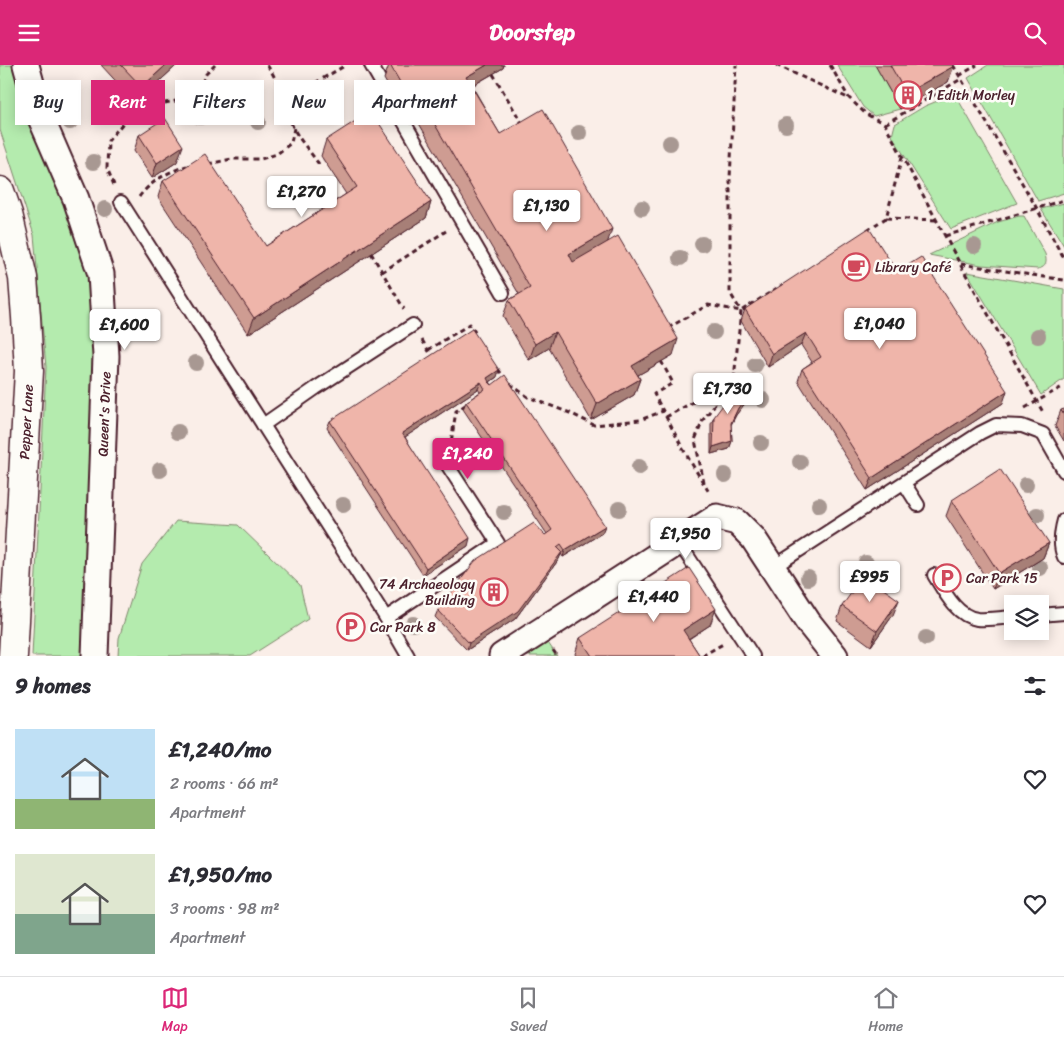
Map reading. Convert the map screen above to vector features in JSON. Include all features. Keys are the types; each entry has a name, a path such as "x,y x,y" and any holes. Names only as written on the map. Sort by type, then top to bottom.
{"street":[{"name":"Queen's Drive","path":"26,65 40,116 76,199 100,274 106,356 95,656"},
{"name":"Pepper Lane","path":"0,191 8,213 23,278 29,371 13,656"},
{"path":"502,656 717,517 737,522 752,538 808,622 835,656"}],"lane":[{"path":"371,65 503,293"},
{"path":"124,207 386,618 408,656"},
{"path":"262,425 413,325"},
{"path":"772,568 980,433 996,425 1022,426 1043,434 1064,471"},
{"path":"386,618 498,543 448,466"},
{"path":"904,483 918,505"},
{"path":"1064,520 1061,531 1062,553 1064,557"},
{"path":"678,541 753,656"},
{"path":"934,575 961,613 976,619 1004,617"},
{"path":"1049,614 1064,613"}],"path":[{"path":"107,168 108,141 123,123 139,108 186,99 198,91 206,74 215,65"},
{"path":"267,65 276,80"},
{"path":"320,80 346,65"},
{"path":"704,483 695,440 703,420 734,379 741,311 730,293 730,178 736,65"},
{"path":"776,65 849,98 866,113 885,123 960,264 1046,416"},
{"path":"830,65 849,98"},
{"path":"953,65 1036,207 1064,259"},
{"path":"885,123 977,65"},
{"path":"493,74 526,132"},
{"path":"293,125 318,163 323,160"},
{"path":"203,164 232,159 261,159 277,154 291,143 294,128"},
{"path":"886,219 902,156"},
{"path":"124,207 157,180 176,169 190,166"},
{"path":"945,236 1064,200"},
{"path":"864,232 886,219 936,220"},
{"path":"382,272 461,221"},
{"path":"371,253 433,359"},
{"path":"960,264 1064,280"},
{"path":"668,328 708,305 741,311 784,284"},
{"path":"428,350 470,324 478,339"},
{"path":"661,361 673,383 654,394 712,498"},
{"path":"493,362 508,382 528,397 570,413 594,425 640,420 663,411"},
{"path":"498,381 504,377"},
{"path":"666,417 734,379"},
{"path":"1022,426 1020,411 1064,386"},
{"path":"448,466 456,411 469,403"},
{"path":"702,656 723,644"}],"green space":[{"path":"0,65 26,65 31,80 15,80 15,125 48,125 101,274 95,656 32,656 46,367 34,235 0,130"},
{"path":"837,65 875,65 900,109 874,116 863,107"},
{"path":"988,65 1064,65 1064,193 1038,201 968,78"},
{"path":"955,94 1017,203 951,229 892,136 895,124 925,106"},
{"path":"1064,203 1064,246 1041,209"},
{"path":"1024,216 1045,254 1046,264 1041,268 981,265 929,255 998,222"},
{"path":"967,272 1064,289 1064,379 1041,395"},
{"path":"176,521 238,525 300,585 308,619 250,656 118,656 119,638 142,564"},
{"path":"540,631 557,656 502,656"}],"building":[{"path":"121,65 166,65 150,80 135,80"},
{"path":"390,65 487,65 466,77 468,80 399,80"},
{"path":"890,65 953,65 954,66 906,93"},
{"path":"475,92 500,134 543,109 612,229 569,254 573,262 618,236 678,339 632,366 640,379 597,404 555,332 535,344 509,300 530,288 435,125 475,125"},
{"path":"165,118 183,146 157,163 139,135 154,125 165,125"},
{"path":"354,122 354,125 380,125 431,202 254,318 163,181 205,154 266,246 357,187 326,140"},
{"path":"869,228 897,272 921,257 1007,391 872,478 802,369 821,357 806,333 772,354 745,309"},
{"path":"472,329 499,370 487,378 489,382 492,385 505,375 605,526 565,550 561,544 557,547 562,552 518,611 469,643 438,610 475,561 534,523 545,535 552,530 466,402 485,389 481,382 402,433 470,538 426,568 330,421"},
{"path":"743,378 749,395 738,408 731,423 732,441 713,447 714,417"},
{"path":"1000,469 1049,543 999,573 952,500"},
{"path":"689,568 716,609 683,630 700,656 592,656 580,638"},
{"path":"864,575 899,600 877,631 842,606"}],"place":[{"name":"1 Edith Morley","path":"908,95"},
{"name":"Library Café","path":"856,267"},
{"name":"Car Park 15","path":"947,578"},
{"name":"74 Archaeology Building","path":"494,592"},
{"name":"Car Park 8","path":"351,627"}]}
